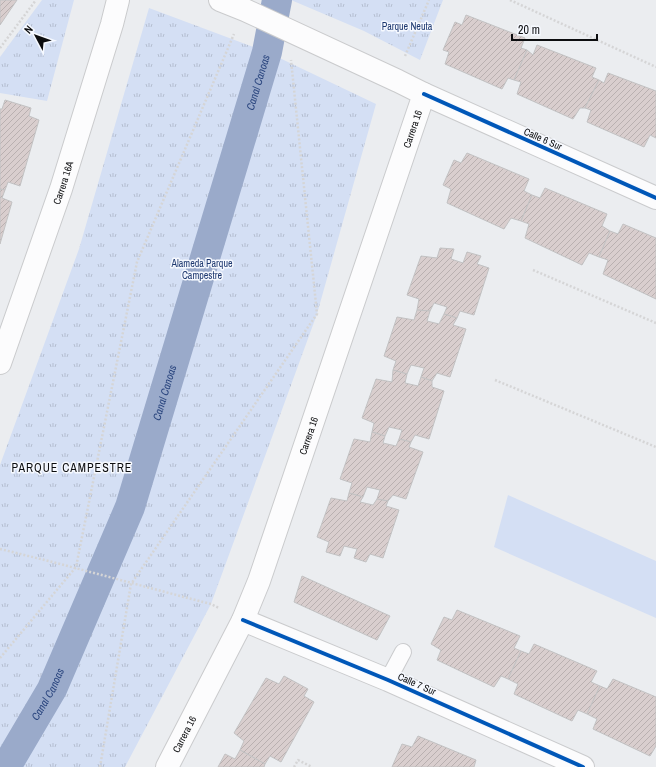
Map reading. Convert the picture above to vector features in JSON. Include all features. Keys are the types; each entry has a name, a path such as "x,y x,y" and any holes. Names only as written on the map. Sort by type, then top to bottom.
{"main road":[{"name":"Carrera 16A","path":"0,363 60,189 112,24 118,0"},
{"name":"Calle 6 Sur","path":"220,0 245,10 424,94 656,198"},
{"name":"Carrera 16","path":"167,767 243,620 262,574 424,94"},
{"name":"Calle 7 Sur","path":"243,620 388,680 582,767"}],"lane":[{"path":"388,680 403,652"}],"path":[{"path":"0,48 36,0"},
{"path":"398,81 405,53 429,0"},
{"path":"510,0 656,67"},
{"path":"0,658 76,567 137,262 245,10"},
{"path":"100,767 131,584 317,314 288,30"},
{"path":"533,270 656,323"},
{"path":"495,380 656,447"},
{"path":"0,549 76,567 131,584 211,604 243,620"},
{"path":"294,767 298,760 312,767"}],"green space":[{"path":"42,0 74,0 47,101 0,93 0,57"},
{"name":"Parque Neuta","path":"291,0 443,0 420,60 364,31"},
{"name":"Alameda Parque Campestre","path":"149,8 267,52 376,104 317,314 211,604 125,767 0,767 0,465 79,249"},
{"path":"508,495 656,561 656,618 494,547"}],"building":[{"path":"0,0 17,0 0,25"},
{"path":"466,15 525,38 521,48 527,50 514,80 508,78 502,89 445,64 449,52 443,50 455,22 462,25"},
{"path":"537,45 596,68 592,77 599,80 585,108 580,108 573,119 517,94 521,82 514,80 527,50 533,55"},
{"path":"608,73 656,91 656,138 650,135 644,147 587,122 591,110 585,108 599,80 604,83"},
{"path":"5,100 31,108 29,116 39,120 20,186 8,182 5,190 0,189 0,109 2,109"},
{"path":"467,153 529,179 524,191 532,195 521,221 511,218 504,229 447,203 451,189 443,185 454,160 461,163"},
{"path":"545,188 607,214 602,226 610,231 599,257 589,253 582,265 525,238 529,224 521,221 532,195 540,198"},
{"path":"0,189 5,190 2,198 12,202 0,244"},
{"path":"623,224 656,238 656,299 603,274 608,260 599,257 610,231 618,234"},
{"path":"440,248 454,249 451,259 463,263 467,252 481,256 477,264 489,268 474,315 460,311 457,318 444,314 447,307 434,303 430,311 417,310 419,299 407,295 421,256 437,258"},
{"path":"417,310 430,311 427,321 439,324 444,314 457,318 453,325 466,329 450,377 437,373 432,381 421,377 424,368 411,365 407,374 393,370 396,361 384,356 397,317 414,320"},
{"path":"393,370 407,374 405,383 418,386 421,377 432,381 432,387 444,391 429,439 415,435 411,442 399,439 402,430 389,427 385,436 372,432 374,423 362,418 376,379 392,382"},
{"path":"372,432 385,436 383,443 396,446 399,439 411,442 409,447 423,452 406,499 393,495 388,501 377,499 380,490 367,487 363,497 349,493 352,483 340,479 354,439 370,442"},
{"path":"349,493 363,497 360,502 373,505 377,499 388,501 386,506 399,510 383,558 370,554 366,562 354,558 357,549 344,546 340,556 326,552 329,542 317,537 331,498 347,501"},
{"path":"302,576 390,616 377,640 294,602"},
{"path":"457,610 520,636 514,648 521,651 508,679 501,676 494,687 437,660 441,650 431,644 444,617 452,620"},
{"path":"534,644 597,671 591,682 600,686 587,714 578,710 572,721 514,694 518,684 508,679 521,651 529,654"},
{"path":"284,676 308,689 304,696 314,702 281,762 270,756 265,764 240,750 244,741 234,733 266,678 279,684"},
{"path":"613,679 656,697 656,746 650,756 593,729 597,719 587,714 600,686 607,689"},
{"path":"418,736 476,760 474,767 392,767 402,744 412,747"},
{"path":"240,750 265,764 264,767 218,767 225,754 235,759"}],"waterway":[{"name":"Canal Canoas","path":"6,767 52,689 130,507 267,52 277,0"}],"cycle path":[{"path":"424,94 656,198"},
{"path":"243,620 388,680 583,767"}],"district":[{"name":"PARQUE CAMPESTRE","path":"72,468"}]}
